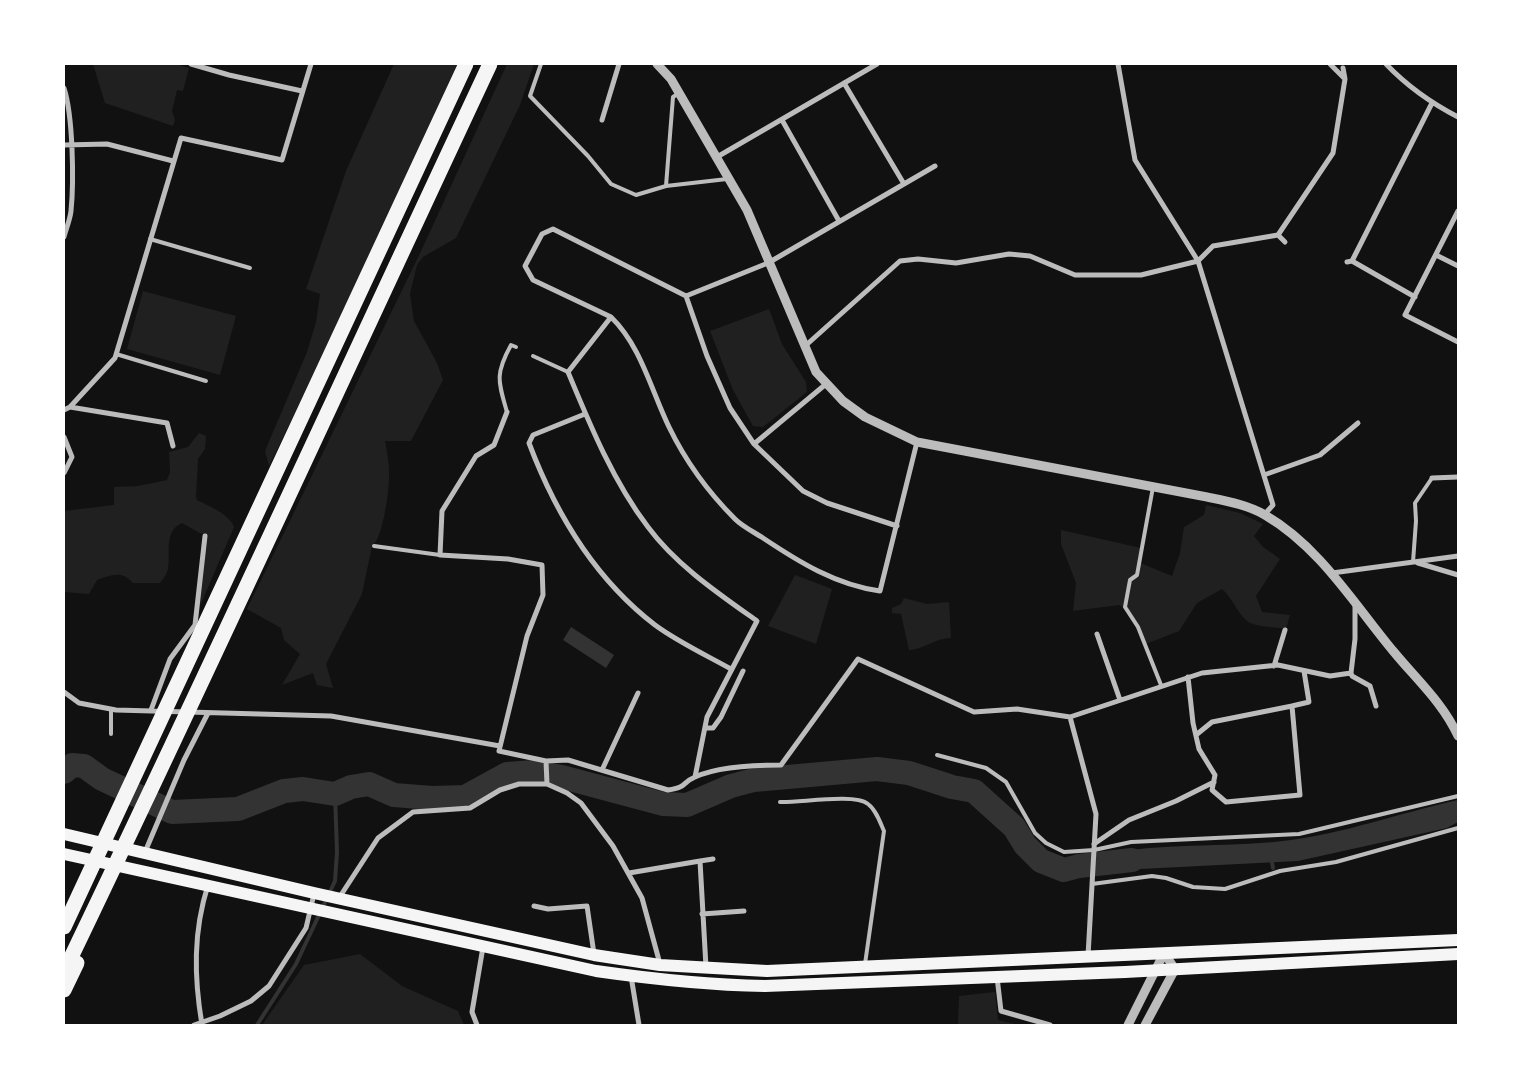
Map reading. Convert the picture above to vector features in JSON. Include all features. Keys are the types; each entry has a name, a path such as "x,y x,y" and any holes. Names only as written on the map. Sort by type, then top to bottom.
{"highway":[{"path":"64,926 163,717 266,489 466,64"},
{"path":"64,972 179,734 282,507 490,64"},
{"path":"64,907 94,841"},
{"path":"64,990 123,868 138,851"}],"main road":[{"path":"64,834 316,894 594,955 660,966 767,971 1458,940"},
{"path":"64,854 596,971 728,985 765,986 1155,970 1458,954"}],"street":[{"path":"191,64 229,75 302,91"},
{"path":"70,408 115,358 181,138 282,160 310,64"},
{"path":"602,120 619,64"},
{"path":"717,157 877,64"},
{"path":"1118,64 1135,160 1198,261 1273,504 1264,514"},
{"path":"1330,64 1345,79"},
{"path":"1386,64 1400,78 1432,103 1458,117"},
{"path":"663,65 747,210 816,372 826,384 865,417 917,442 1223,501 1264,514 1288,531 1332,573 1406,667 1456,723 1458,736"},
{"path":"804,347 900,261 918,258 956,263 1009,254 1030,256 1075,275 1141,275 1198,261 1213,246 1278,235 1333,153 1345,79 1343,68"},
{"path":"844,83 904,184"},
{"path":"64,88 68,100 71,212 64,237"},
{"path":"1415,297 1349,261 1432,103"},
{"path":"782,120 839,221"},
{"path":"64,145 107,144 173,161"},
{"path":"686,296 768,263 935,166"},
{"path":"1458,211 1405,315 1458,342"},
{"path":"897,526 826,503 803,490 754,444 730,408 707,356 686,296 553,229 542,234 525,266 533,280 611,317 635,349 670,428 704,484 736,520 791,557 830,578 880,591 897,526 917,442"},
{"path":"1278,235 1284,242"},
{"path":"1436,255 1458,266"},
{"path":"611,317 568,372 585,414 626,493 649,528 706,583 757,621 707,717 694,777"},
{"path":"754,444 826,384"},
{"path":"64,410 70,408 167,423 173,446"},
{"path":"507,412 494,445 476,456 442,511 440,555 508,559 542,565 543,595 527,636 499,751 546,761 568,760 668,790 683,788 694,777 742,766 781,765 858,659 974,712 1017,708 1070,717 1160,685 1202,673 1274,666 1330,676 1351,673"},
{"path":"585,414 533,435 529,443 555,502 579,543 630,603 657,626 731,669"},
{"path":"1264,475 1320,455 1358,423"},
{"path":"64,437 72,457 64,473"},
{"path":"1432,478 1458,477"},
{"path":"151,710 170,659 195,625 205,536"},
{"path":"1332,573 1458,556"},
{"path":"1414,562 1458,575"},
{"path":"1355,604 1355,639 1351,673 1352,676 1370,686 1376,706"},
{"path":"1274,666 1285,630"},
{"path":"1097,634 1120,700"},
{"path":"705,728 712,728 721,717 743,671"},
{"path":"1196,735 1212,722 1309,702 1304,671"},
{"path":"1188,677 1199,749 1215,775 1212,790 1226,802 1300,795 1292,706"},
{"path":"64,692 79,703 111,709 331,716 500,746"},
{"path":"602,770 638,693"},
{"path":"138,851 158,822 166,800 208,713"},
{"path":"1070,717 1096,814 1088,957"},
{"path":"546,761 547,784"},
{"path":"1094,849 1129,820 1176,801 1214,782"},
{"path":"336,898 378,838 413,812 470,808 500,790 519,784 547,784 567,793 581,803 600,826 642,898 660,966"},
{"path":"629,873 712,859"},
{"path":"700,862 706,969"},
{"path":"202,1024 196,993 195,962 200,915 208,885"},
{"path":"194,1025 202,1024 252,1001 270,986 306,928 316,894"},
{"path":"534,906 548,909 587,906 594,955"},
{"path":"702,914 744,911"},
{"path":"477,1025 472,1012 483,947"},
{"path":"1128,1025 1164,953 1175,969 1145,1025"},
{"path":"631,976 639,1025"},
{"path":"997,976 1002,1011 1050,1025"}],"lane":[{"path":"542,64 530,96 588,156 611,184 636,195 666,186 729,178"},
{"path":"666,186 673,98 679,93"},
{"path":"150,239 250,268"},
{"path":"507,412 498,381 502,361 511,345 516,348"},
{"path":"116,354 206,381"},
{"path":"533,356 568,372"},
{"path":"1414,562 1415,503 1432,478"},
{"path":"1153,487 1137,575 1130,580 1126,607 1138,627 1160,685"},
{"path":"374,546 440,555"},
{"path":"111,709 111,734"},
{"path":"937,755 986,768 1006,782 1035,833 1064,852 1131,842 1299,834 1458,796"},
{"path":"780,802 802,803 850,799 868,803 877,815 884,831 864,966"},
{"path":"1092,882 1152,876 1166,878 1193,887 1225,889 1280,871 1336,862 1458,828"}],"shaded area":[{"path":"93,64 176,64 189,68 183,91 177,90 172,111 175,120 173,126 105,103"},
{"path":"394,64 466,64 269,466 265,451 307,352 316,322 320,294 306,289 346,171"},
{"path":"507,64 534,64 520,105 456,238 423,257 417,265 410,294 414,321 437,363 443,380 411,441 385,441 389,479 385,512 379,534 372,546 362,594 326,664 333,688 317,685 313,673 282,685 300,654 284,640 281,628 247,609 422,249"},
{"path":"143,291 236,316 220,375 127,349"},
{"path":"769,309 782,344 806,382 807,392 763,427 753,426 733,390 710,331"},
{"path":"199,433 206,436 205,449 198,459 197,500 223,514 232,522 234,527 200,606 205,536 182,523 172,531 169,543 168,569 160,583 133,583 125,576 116,575 97,580 89,594 64,592 64,511 114,505 114,487 138,486 167,480 170,472 169,452 188,447"},
{"path":"1206,505 1240,513 1263,524 1254,536 1263,547 1280,559 1256,596 1262,612 1290,615 1286,629 1250,623 1242,616 1222,589 1197,603 1179,631 1146,644 1125,608 1119,605 1073,611 1076,583 1061,544 1061,530 1141,548 1138,562 1172,576 1180,553 1184,527 1204,515"},
{"path":"795,575 832,589 816,644 768,626"},
{"path":"904,598 927,604 949,602 951,638 945,638 920,648 909,650 901,614 892,613 892,608 901,604"},
{"path":"571,627 614,655 606,668 563,640"},
{"path":"1458,800 1458,822 1447,828 1298,861 1101,871 1101,855 1146,848 1260,843 1305,838"},
{"path":"360,954 402,986 458,1011 464,1025 262,1025 304,965"},
{"path":"995,992 998,1020 1019,1025 958,1025 959,996"}],"waterway":[{"path":"64,772 72,765 84,766 102,779 172,812 238,809 284,791 303,789 335,794 351,787 369,784 394,795 432,798 465,797 507,774 534,772 562,777 663,804 687,805 731,786 754,780 877,769 909,773 952,787 974,791 1014,827 1025,845 1041,861 1064,870 1079,866 1132,860"},
{"path":"257,1025 296,964 335,881 337,852 335,794"},
{"path":"1271,857 1273,868"}]}
